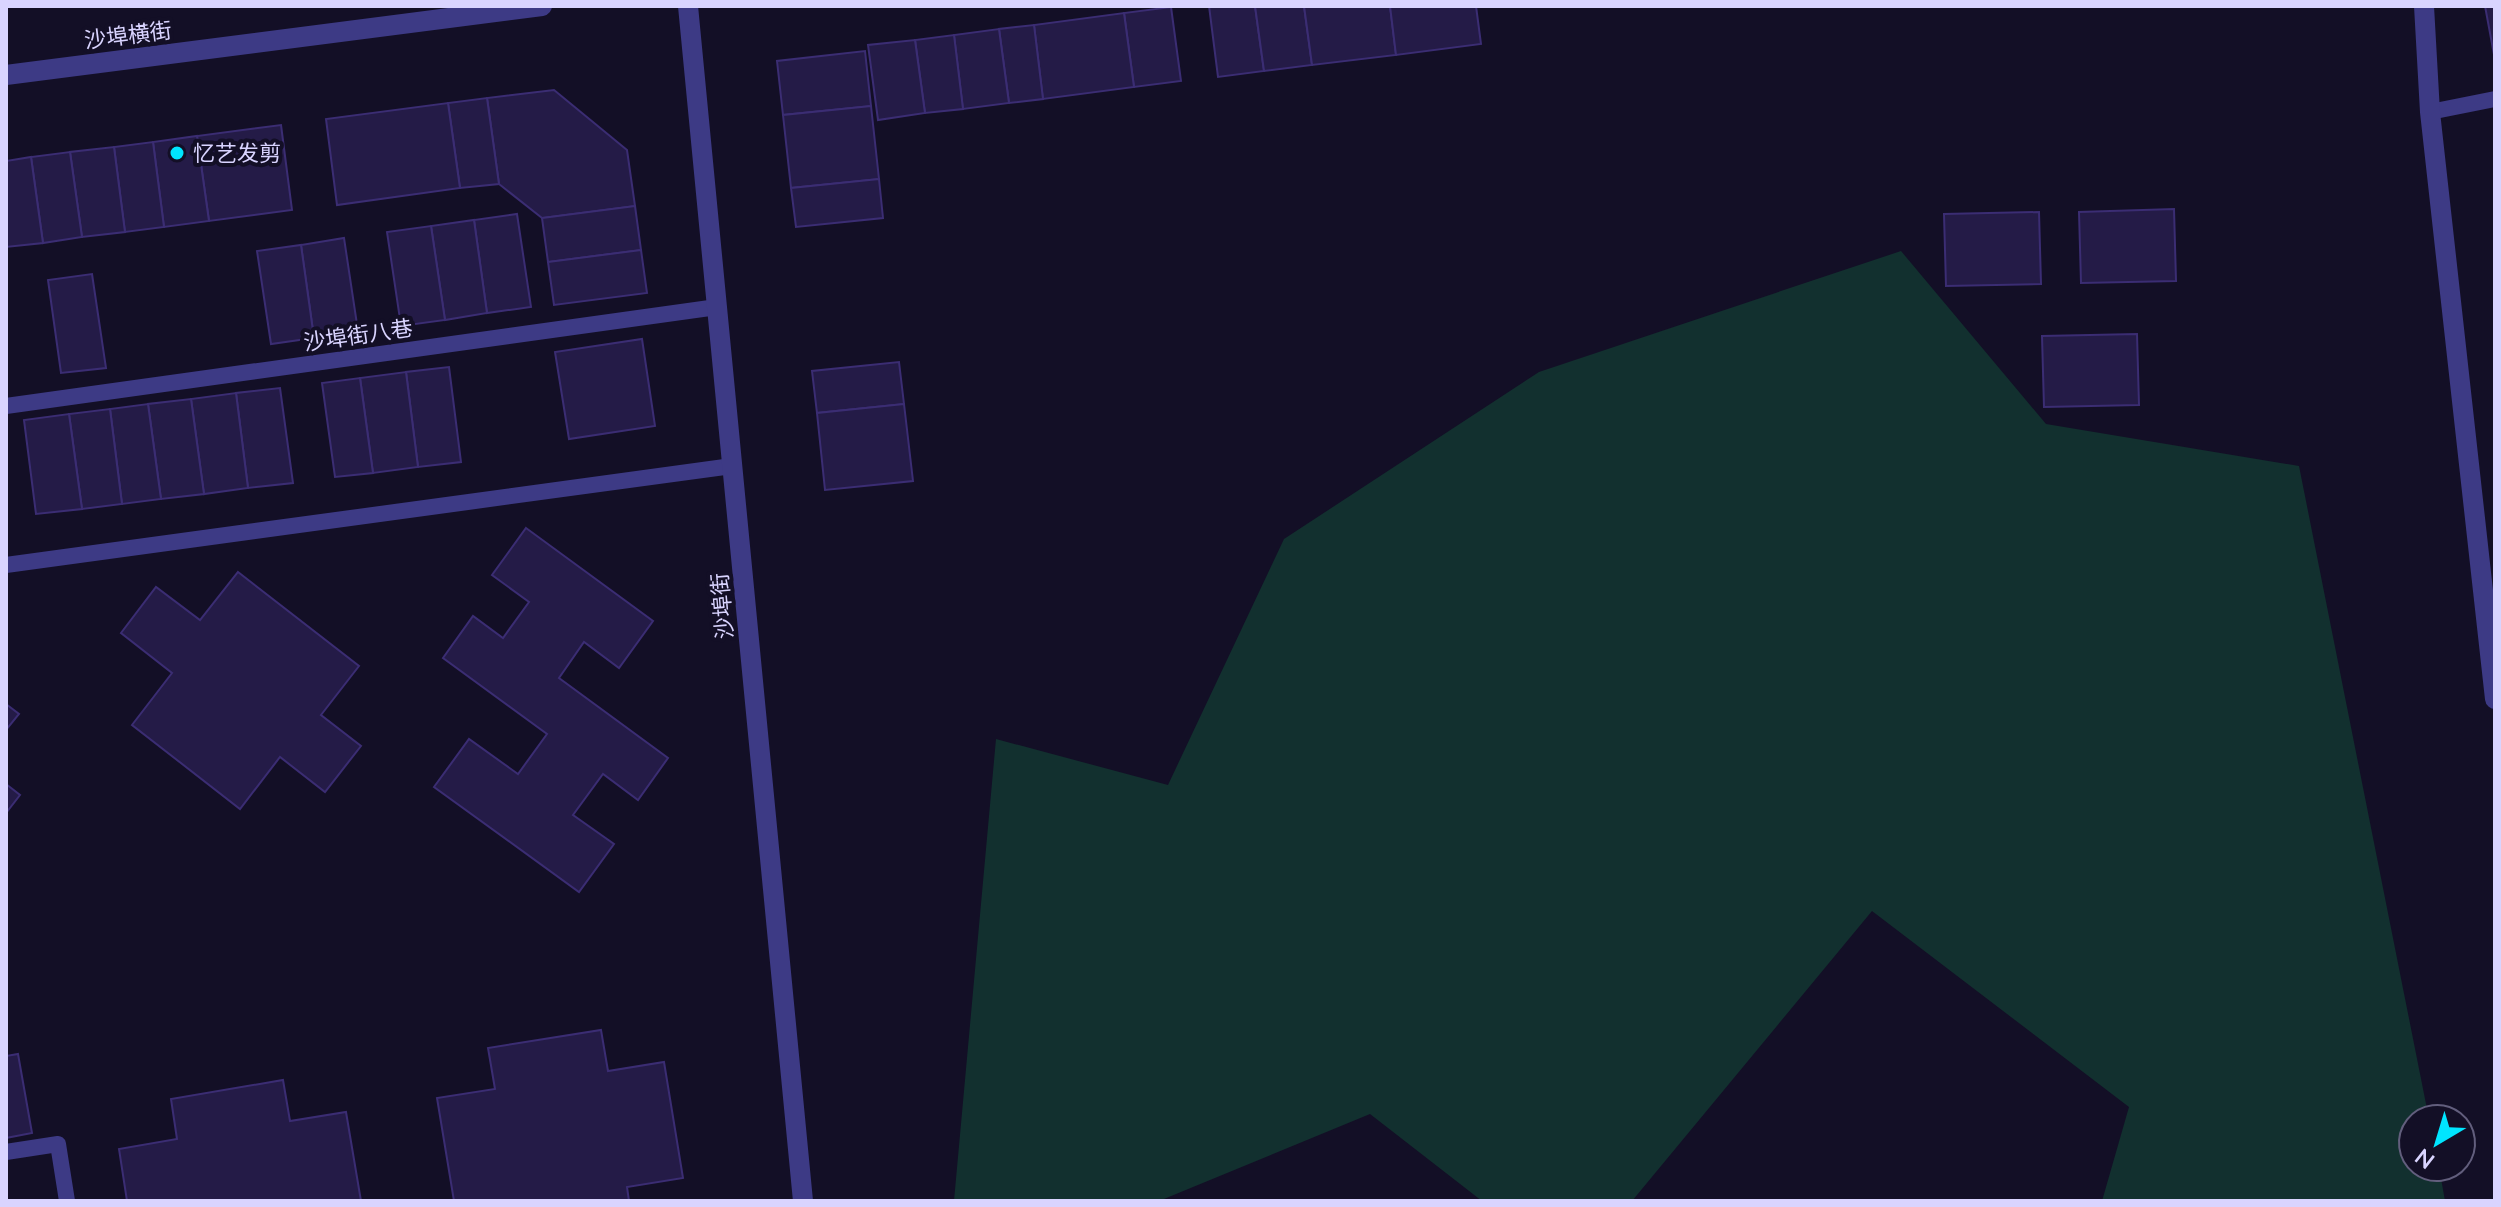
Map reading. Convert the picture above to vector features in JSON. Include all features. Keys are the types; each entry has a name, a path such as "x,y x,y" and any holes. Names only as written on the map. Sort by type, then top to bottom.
{"street":[{"name":"沙埠横街","path":"6,75 542,6"},
{"name":"沙埠街","path":"688,6 803,1201"},
{"path":"2424,6 2430,112 2495,699"}],"lane":[{"path":"2430,112 2495,99"},
{"name":"沙埠街八巷","path":"6,406 717,307"},
{"path":"6,565 732,466"},
{"path":"6,1152 58,1144 67,1201"}],"green space":[{"path":"1901,251 2046,424 2299,466 2426,1103 2397,1103 2397,1183 2442,1183 2445,1201 2102,1201 2129,1107 1872,911 1632,1201 1482,1201 1370,1114 1159,1201 954,1201 996,739 1168,785 1284,539 1539,372"}],"building":[{"path":"1209,6 1255,6 1264,71 1218,77"},
{"path":"1255,6 1304,6 1312,65 1264,71"},
{"path":"1304,6 1390,6 1396,55 1312,65"},
{"path":"1390,6 1476,6 1481,44 1396,55"},
{"path":"2485,6 2495,6 2495,60"},
{"path":"1171,7 1181,81 1134,87 1124,13"},
{"path":"1124,13 1134,87 1043,99 1034,25"},
{"path":"1034,25 1043,99 1009,103 999,29"},
{"path":"999,29 1009,103 963,109 954,35"},
{"path":"954,35 963,109 925,113 915,40"},
{"path":"915,40 925,113 878,120 868,45"},
{"path":"865,51 871,106 783,115 777,61"},
{"path":"554,90 627,150 635,206 542,218 499,184 487,98"},
{"path":"487,98 499,184 460,188 448,103"},
{"path":"448,103 460,188 337,205 326,119"},
{"path":"871,106 879,179 791,188 783,115"},
{"path":"281,125 292,210 209,221 197,136"},
{"path":"197,136 209,221 164,227 153,142"},
{"path":"153,142 164,227 125,232 114,147"},
{"path":"114,147 125,232 82,237 70,152"},
{"path":"70,152 82,237 43,243 31,157"},
{"path":"31,157 43,243 6,247 6,161"},
{"path":"879,179 883,218 796,227 791,188"},
{"path":"635,206 641,250 548,262 542,218"},
{"path":"2174,209 2176,281 2081,283 2079,212"},
{"path":"2039,212 2041,284 1946,286 1944,214"},
{"path":"517,214 531,307 487,313 474,220"},
{"path":"474,220 487,313 445,320 431,226"},
{"path":"431,226 445,320 401,326 387,232"},
{"path":"344,238 358,331 314,338 301,245"},
{"path":"301,245 314,338 271,344 257,251"},
{"path":"641,250 647,293 554,305 548,262"},
{"path":"92,274 106,368 61,373 48,280"},
{"path":"2137,334 2139,405 2044,407 2042,336"},
{"path":"642,339 655,426 569,439 555,352"},
{"path":"899,362 904,404 817,413 812,371"},
{"path":"449,367 461,462 418,467 406,372"},
{"path":"406,372 418,467 373,473 360,378"},
{"path":"360,378 373,473 335,477 322,383"},
{"path":"280,388 293,483 248,488 236,393"},
{"path":"236,393 248,488 204,494 191,399"},
{"path":"191,399 204,494 161,499 148,404"},
{"path":"148,404 161,499 122,504 110,409"},
{"path":"904,404 913,481 825,490 817,413"},
{"path":"110,409 122,504 82,509 69,414"},
{"path":"69,414 82,509 36,514 24,420"},
{"path":"526,528 653,621 619,668 584,642 559,678 668,758 638,800 603,774 573,815 614,844 579,892 434,787 469,739 518,774 547,734 443,658 473,616 503,638 529,602 492,575"},
{"path":"238,572 359,666 321,715 361,746 325,792 280,757 240,809 132,725 172,673 121,633 156,587 200,620"},
{"path":"6,704 19,714 6,730"},
{"path":"6,784 20,795 6,813"},
{"path":"601,1030 608,1071 664,1062 683,1178 627,1187 629,1201 454,1201 437,1098 495,1089 488,1048"},
{"path":"18,1054 32,1133 6,1138 6,1056"},
{"path":"283,1080 290,1121 346,1112 361,1201 127,1201 119,1149 177,1139 171,1099"}],"place":[{"name":"忆艺发剪","path":"177,153"}]}
